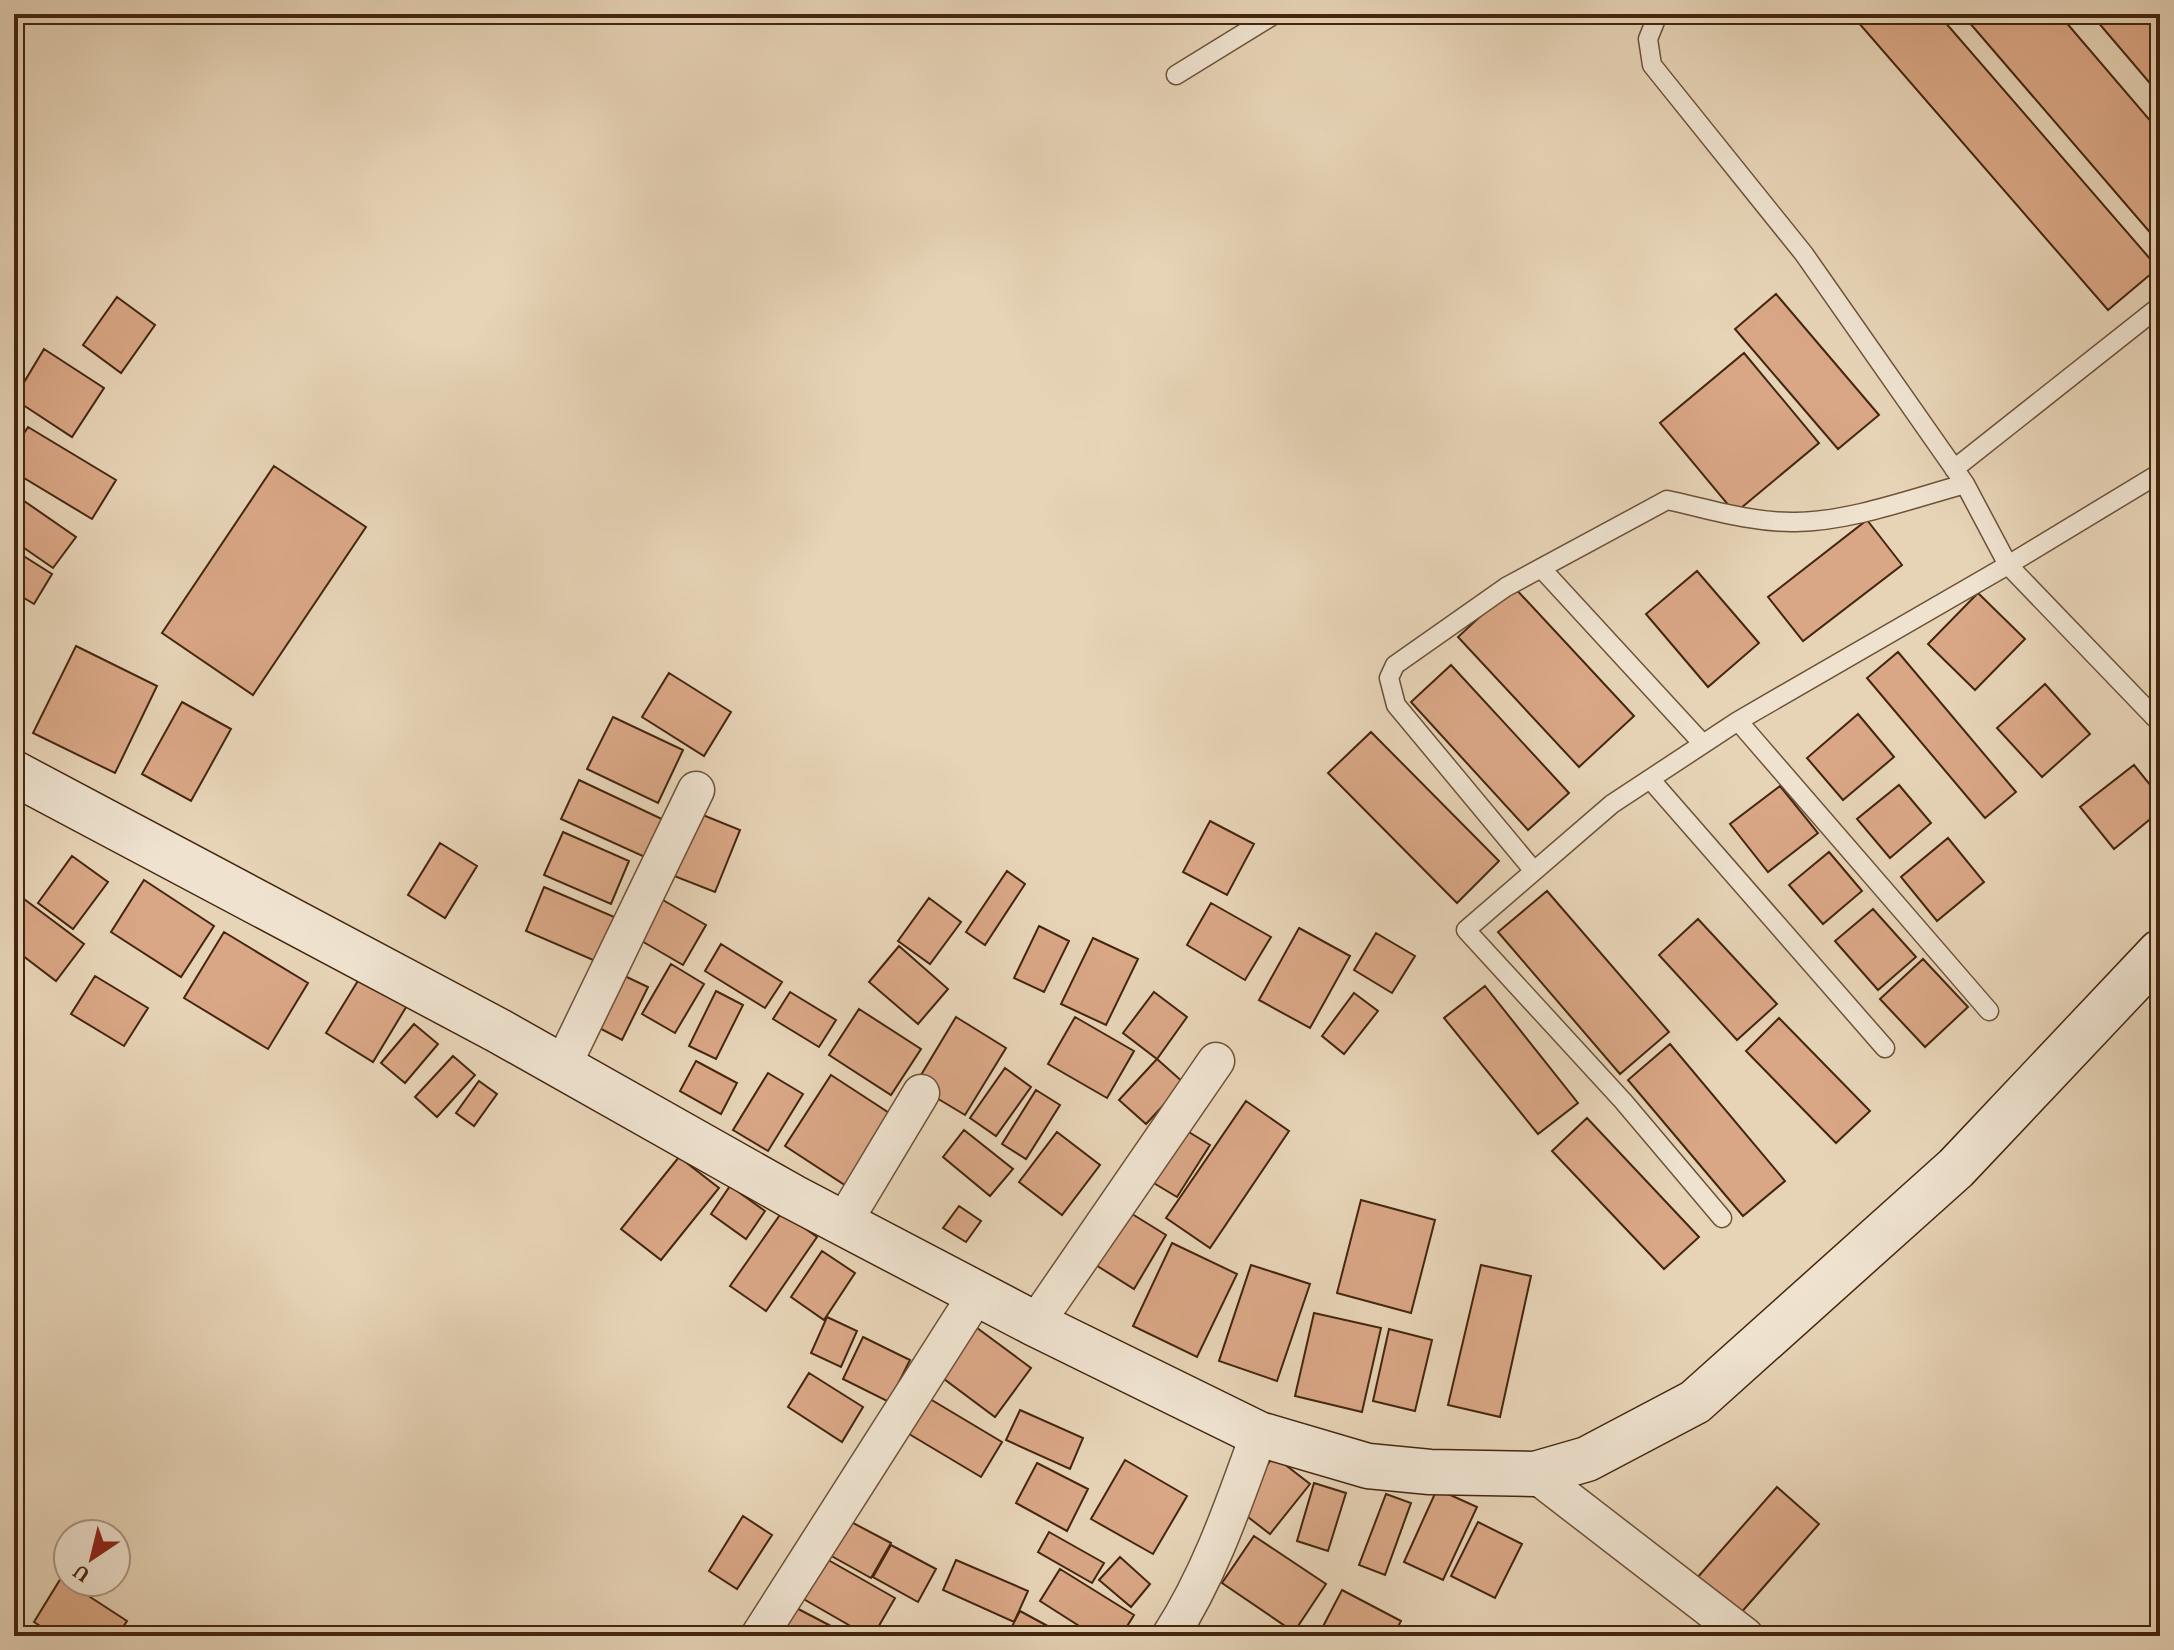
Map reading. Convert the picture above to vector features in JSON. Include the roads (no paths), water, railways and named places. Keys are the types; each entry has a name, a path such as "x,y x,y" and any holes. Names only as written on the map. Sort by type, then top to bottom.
{"street":[{"path":"14,773 1035,1324 1259,1434 1368,1466 1430,1472 1535,1474 1587,1459 1695,1402 1956,1168 2160,952"},
{"path":"562,1067 696,790"},
{"path":"1035,1324 1216,1061"},
{"path":"843,1223 921,1093"},
{"path":"759,1636 977,1294"},
{"path":"1170,1636 1182,1618 1224,1531 1259,1434"},
{"path":"1535,1474 1745,1636"}],"lane":[{"path":"1176,75 1275,14"},
{"path":"1658,14 1648,39 1652,65 1804,254 1960,477 2008,565 2160,723"},
{"path":"1534,871 1396,705 1390,692 1389,678 1395,665 1506,587 1667,500 1756,520 1796,522 1844,516 1960,477 2160,306"},
{"path":"1722,1218 1623,1101 1466,930 1612,804 1703,744 2160,473"},
{"path":"1541,568 1703,744"},
{"path":"1738,721 1989,1011"},
{"path":"1650,779 1885,1048"}]}
